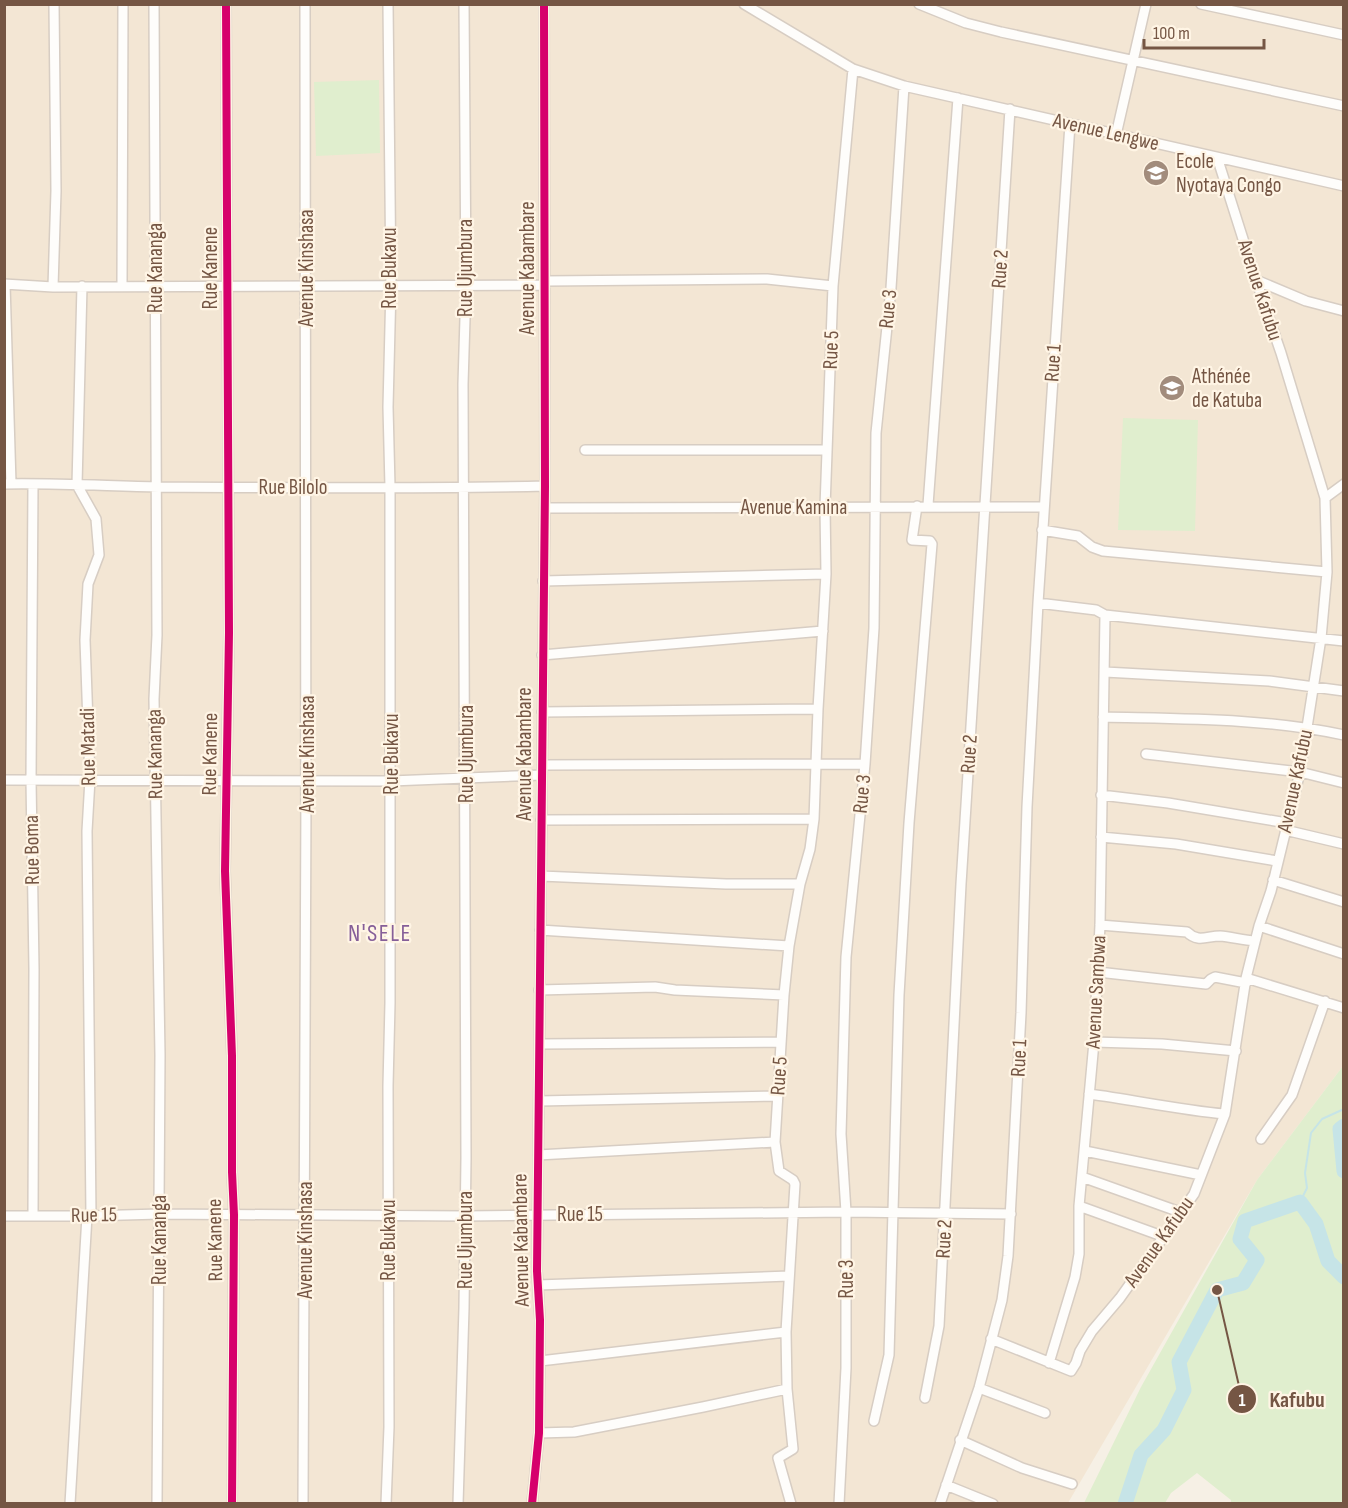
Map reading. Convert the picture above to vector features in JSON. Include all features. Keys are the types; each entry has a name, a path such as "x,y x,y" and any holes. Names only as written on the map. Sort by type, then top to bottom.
{"street":[{"path":"53,287 56,191 54,4"},
{"path":"122,286 123,4"},
{"name":"Rue Kananga","path":"154,4 157,635 154,699 160,1214 157,1503"},
{"name":"Rue Kanene","path":"226,4 230,633 225,870 234,1215 232,1503"},
{"name":"Avenue Kinshasa","path":"303,1503 307,780 305,4"},
{"name":"Rue Bukavu","path":"386,1503 390,1427 388,1215 391,781 388,407 391,286 388,4"},
{"name":"Rue Ujumbura","path":"458,1503 464,1308 466,778 463,384 466,285 464,4"},
{"name":"Avenue Kabambare","path":"532,1503 539,1433 540,1361 538,1155 545,486 544,4"},
{"name":"Avenue Lengwe","path":"744,4 853,69 904,86 1344,186"},
{"path":"919,4 966,23 1344,106"},
{"path":"1116,135 1146,4"},
{"path":"1201,4 1344,35"},
{"name":"Rue 5","path":"791,1503 778,1458 793,1449 787,1389 786,1332 795,1184 793,1180 779,1172 775,1142 789,946 800,884 810,849 814,819 826,574 825,507 833,286 853,69"},
{"name":"Rue 3","path":"839,1503 846,1368 846,1212 841,1134 846,957 865,764 874,628 876,433 891,288 904,86"},
{"path":"928,506 958,98"},
{"name":"Rue 2","path":"925,1398 939,1326 961,884 1010,109"},
{"name":"Rue 1","path":"940,1503 979,1388 1002,1300 1011,1214 1038,603 1070,124"},
{"name":"Avenue Kafubu","path":"1049,1363 1071,1371 1092,1330 1120,1299 1162,1236 1194,1194 1225,1114 1246,981 1300,772 1321,638 1328,572 1325,498 1281,352 1217,157"},
{"path":"8,484 5,284 53,287 306,287 767,279 833,286"},
{"path":"1256,280 1306,301 1344,311"},
{"path":"77,485 82,286"},
{"path":"585,450 827,450"},
{"name":"Rue Bilolo","path":"8,484 305,488 545,486"},
{"name":"Rue Boma","path":"33,484 31,780 34,969 33,1216"},
{"path":"1325,498 1344,484"},
{"name":"Rue Matadi","path":"70,1503 89,1216 87,831 90,779 85,640 88,584 99,555 96,519 77,485"},
{"name":"Avenue Kamina","path":"544,508 984,505 1044,507"},
{"path":"874,1421 890,1355 896,1061 908,834 932,544 930,541 913,542 911,539 917,506"},
{"path":"1042,530 1078,536 1092,547 1103,551 1328,572"},
{"path":"543,581 826,574"},
{"path":"1038,603 1096,610 1105,615 1344,641"},
{"name":"Avenue Sambwa","path":"1049,1363 1076,1277 1079,1206 1094,1042 1100,925 1105,615"},
{"path":"542,655 823,632"},
{"path":"1105,672 1269,681 1344,691"},
{"path":"542,712 818,709"},
{"path":"1103,717 1218,720 1307,727 1344,735"},
{"path":"1146,754 1300,772 1344,783"},
{"path":"4,780 391,781 466,778 542,770 865,764"},
{"path":"1101,795 1168,803 1286,827 1344,844"},
{"path":"541,820 814,819"},
{"path":"1101,837 1176,844 1277,861"},
{"path":"541,876 726,884 800,884"},
{"path":"1273,880 1344,902"},
{"path":"1100,925 1187,932 1195,938 1205,939 1217,936 1255,941"},
{"path":"1259,926 1344,954"},
{"path":"540,930 789,946"},
{"path":"1098,972 1206,984 1215,977 1246,981 1344,1008"},
{"path":"539,990 655,987 784,995"},
{"path":"1261,1139 1292,1095 1325,1001"},
{"path":"540,1044 781,1042"},
{"path":"1094,1042 1162,1044 1236,1051"},
{"path":"1089,1094 1191,1111 1225,1114"},
{"path":"539,1101 777,1096"},
{"path":"538,1155 775,1142"},
{"path":"1084,1151 1201,1175"},
{"path":"1082,1177 1180,1212"},
{"path":"1079,1206 1162,1236"},
{"name":"Rue 15","path":"4,1216 305,1214 464,1216 846,1212 1011,1214"},
{"path":"538,1285 789,1276"},
{"path":"540,1361 786,1332"},
{"path":"991,1339 1049,1363"},
{"path":"979,1388 1044,1413"},
{"path":"539,1433 574,1431 787,1389"},
{"path":"960,1440 1022,1468 1072,1484"},
{"path":"945,1485 993,1503"}],"shaded area":[{"path":"5,5 1343,5 1343,1066 1257,1180 1068,1503 5,1504"}],"green space":[{"path":"379,80 380,153 316,156 314,82"},
{"path":"1123,418 1198,420 1195,531 1118,530"},
{"path":"1343,1066 1343,1503 1231,1503 1231,1500 1197,1473 1171,1493 1165,1503 1084,1503 1141,1387 1257,1180"}],"waterway":[{"path":"1300,1202 1307,1188 1305,1173 1311,1133 1322,1119 1344,1109"},
{"path":"1344,1126 1340,1129 1344,1171"},
{"path":"1125,1504 1141,1455 1164,1430 1184,1390 1179,1362 1217,1290 1243,1283 1257,1260 1240,1239 1245,1221 1300,1202 1316,1224 1328,1261 1344,1277"}],"cycle path":[{"path":"226,4 229,633 225,871 232,1056 234,1215 232,1504"},
{"path":"532,1504 539,1433 540,1320 537,1271 545,486 544,4"}],"place":[{"name":"Ecole Nyotaya Congo","path":"1156,173"},
{"name":"Athénée de Katuba","path":"1172,388"},
{"name":"Kafubu","path":"1217,1290"}],"district":[{"name":"N'SELE","path":"380,933"}]}
